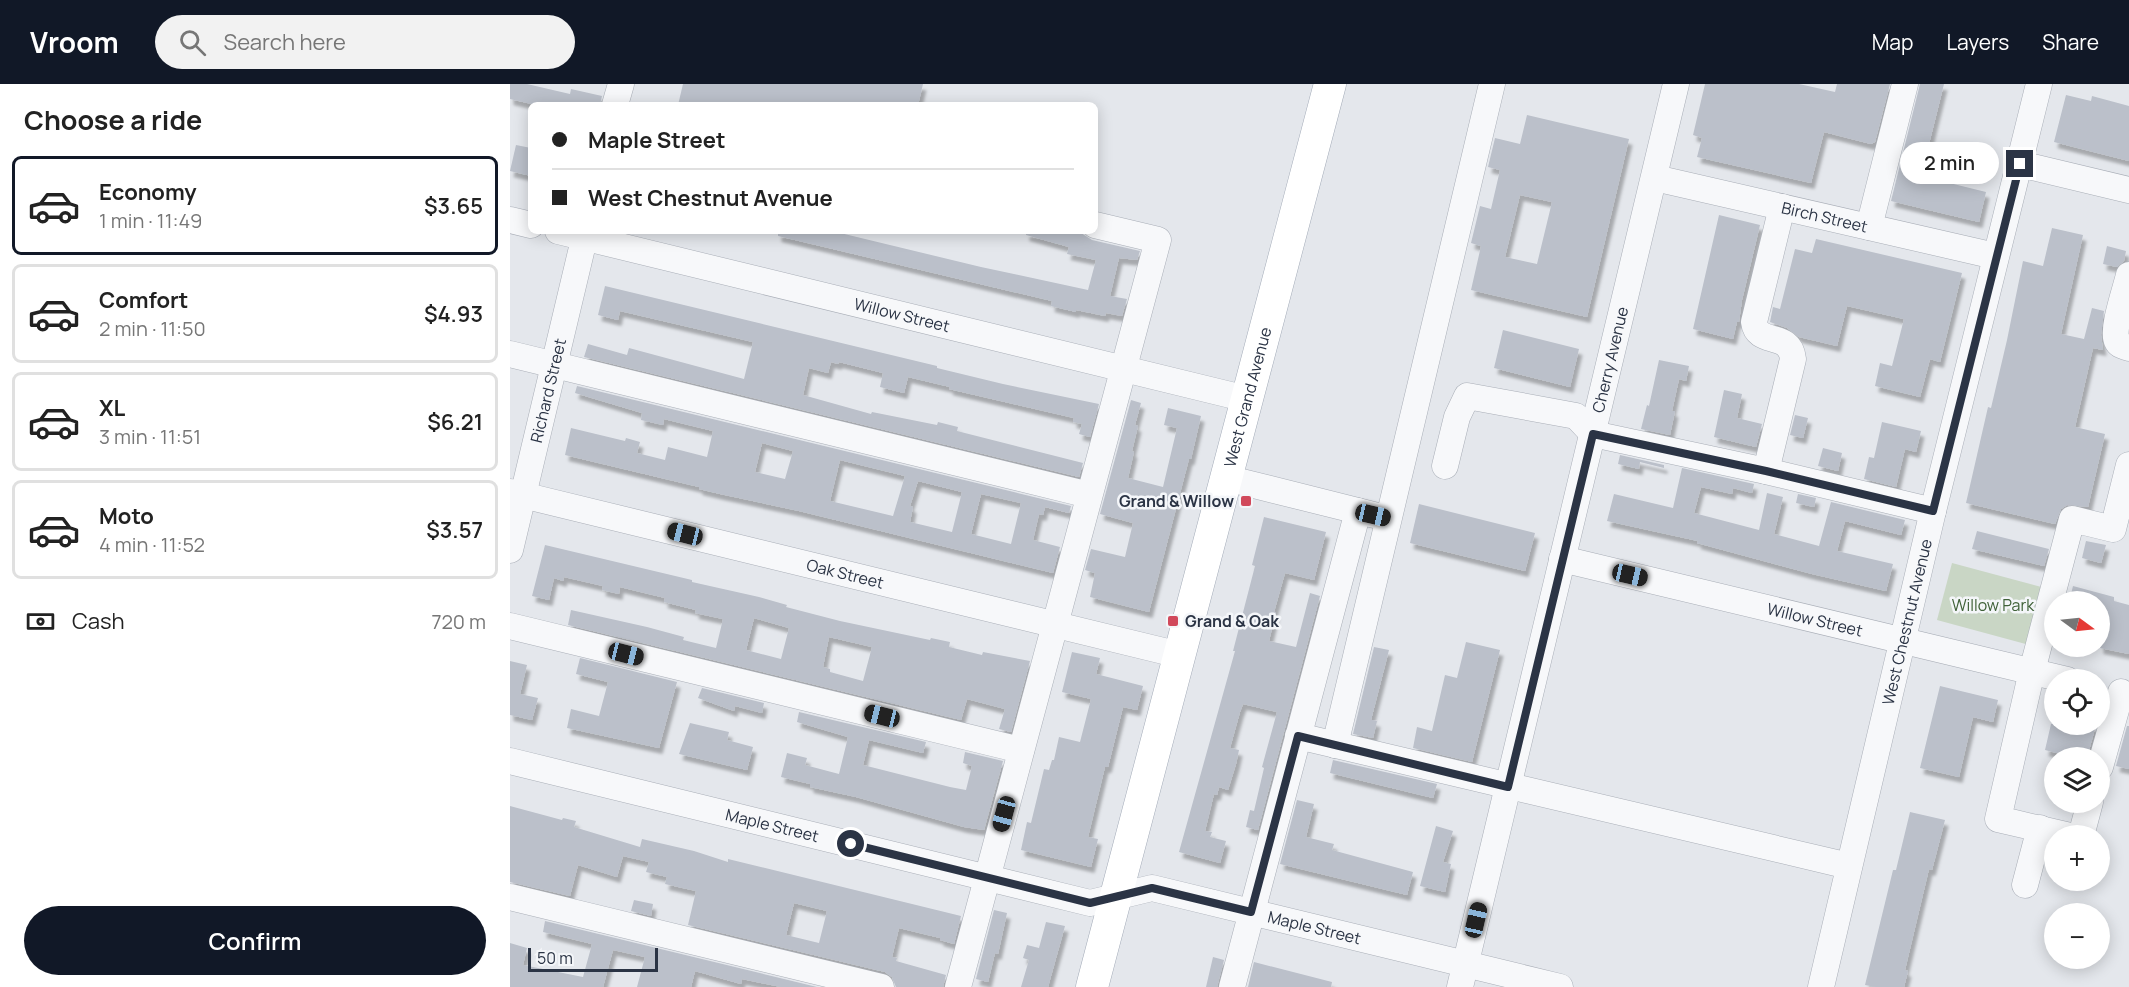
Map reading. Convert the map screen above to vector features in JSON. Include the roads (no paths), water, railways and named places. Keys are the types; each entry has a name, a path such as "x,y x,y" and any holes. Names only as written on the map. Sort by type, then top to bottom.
{"main road":[{"name":"West Grand Avenue","path":"1092,987 1330,84"}],"street":[{"path":"616,102 621,84"},
{"path":"1335,745 1492,84"},
{"name":"Cherry Avenue","path":"1462,976 1676,84"},
{"path":"1869,227 1905,84"},
{"name":"West Chestnut Avenue","path":"1821,987 1933,511 2039,84"},
{"path":"2020,164 2129,190"},
{"name":"Birch Street","path":"1655,178 1995,256"},
{"path":"1766,471 1793,359 1792,350 1785,342 1761,335 1754,328 1754,322 1782,207"},
{"path":"510,220 528,224"},
{"path":"958,987 1158,240 1098,226"},
{"name":"Willow Street","path":"585,234 1247,399"},
{"name":"Richard Street","path":"510,550 517,494 554,364 585,234"},
{"path":"2129,275 2115,332 2117,342 2129,348"},
{"path":"510,354 1089,495"},
{"path":"1445,466 1457,417 1467,396 1576,416 1593,434 1766,471 1933,511"},
{"path":"2044,829 1998,819 2032,671 2072,519 2113,529 2129,465"},
{"path":"1227,478 1389,519"},
{"name":"Oak Street","path":"517,494 1180,655"},
{"path":"1232,987 1358,512"},
{"name":"Willow Street","path":"1562,559 2044,674"},
{"path":"510,626 1021,750"},
{"path":"2104,747 2116,691"},
{"path":"1298,736 1849,866"},
{"name":"Maple Street","path":"510,761 1090,903 1152,888 1251,912 1462,976 1560,987"},
{"path":"2025,885 2040,828"},
{"path":"510,897 881,987"}],"place":[{"name":"Grand & Willow","path":"1246,501"},
{"name":"Grand & Oak","path":"1173,621"}],"park label":[{"name":"Willow Park","path":"1993,605"}]}
